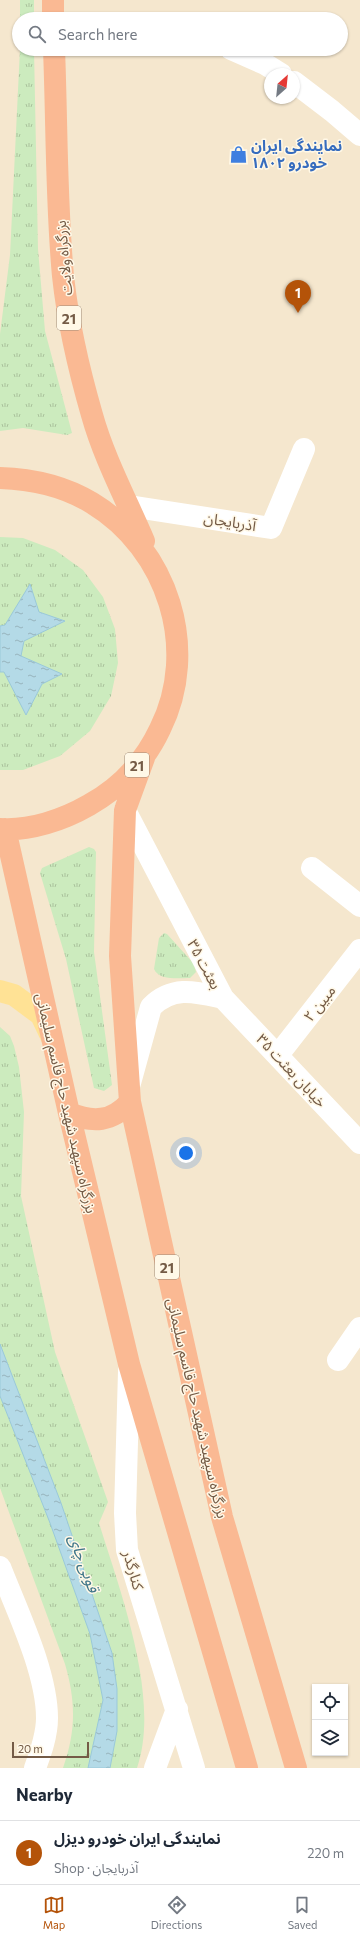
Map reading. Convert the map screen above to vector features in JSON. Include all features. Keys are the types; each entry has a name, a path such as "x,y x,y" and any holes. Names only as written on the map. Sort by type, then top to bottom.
{"highway":[{"path":"53,0 54,12"},
{"name":"بزرگراه ولایت","path":"54,56 59,216 63,276 69,318 92,416 109,462 157,571"},
{"name":"21","path":"0,478 39,482 57,487 92,503 118,522 136,539 157,571 168,594 175,619 178,644 177,670 173,695 165,719 144,758 122,782 102,798 79,811 55,821 30,827 2,829"},
{"name":"بزرگراه سپهبد شهید حاج قاسم سلیمانی","path":"144,758 125,810 120,956 130,1094 222,1517 296,1768"},
{"name":"بزرگراه سپهبد شهید حاج قاسم سلیمانی","path":"2,829 129,1364 247,1768"},
{"path":"69,1113 83,1119 98,1120 113,1116 130,1094"}],"main road":[{"path":"0,991 14,996 41,1015 51,1036"}],"street":[{"path":"247,56 271,68"},
{"path":"300,87 360,135"},
{"name":"آذربایجان","path":"129,506 271,528 304,449"},
{"name":"بعثت ۳۵","path":"125,810 223,998"},
{"path":"312,868 360,906"},
{"name":"مبین ۲","path":"278,1055 360,950"},
{"name":"بعثت ۳۵","path":"130,1094 151,1007 160,998 177,992 195,992 223,998"},
{"name":"خیابان بعثت ۳۵","path":"223,998 360,1143"},
{"path":"338,1360 360,1328"},
{"name":"کنارگذر","path":"129,1364 125,1513 127,1550 194,1768"},
{"path":"0,1567 39,1669 45,1692 47,1719 42,1747 35,1768"},
{"path":"155,1768 177,1709"}],"shaded area":[{"path":"0,0 360,0 360,1768 0,1768"}],"green space":[{"path":"20,0 34,0 34,12 20,12"},
{"path":"20,56 34,56 38,249 45,331 72,433 67,435 23,428 0,431 0,334 10,255"},
{"path":"0,537 23,538 55,550 83,570 103,597 115,629 118,663 111,696 90,731 60,756 23,770 0,770"},
{"path":"89,847 94,849 96,852 94,952 112,1085 104,1091 94,1088 66,959 40,873 42,868"},
{"path":"164,933 167,934 194,964 196,972 190,978 165,977 157,973 154,969 159,938"},
{"path":"0,1027 10,1036 19,1067 24,1112 21,1196 55,1352 108,1502 99,1523 127,1612 135,1645 141,1678 144,1710 143,1740 137,1768 63,1768 70,1741 73,1716 73,1704 69,1678 0,1488"}],"water":[{"path":"30,584 39,612 65,621 24,641 21,656 62,674 42,684 26,715 4,672 0,672 0,626 5,625"},
{"name":"قوبی چای","path":"0,1344 61,1503 112,1653 117,1689 117,1731 110,1768 88,1768 103,1700 90,1634 50,1523 0,1396"}],"place":[{"name":"نمایندگی ایران خودرو ۱۸۰۲","path":"238,154"},
{"name":"نمایندگی ایران خودرو دیزل","path":"298,313"}]}
